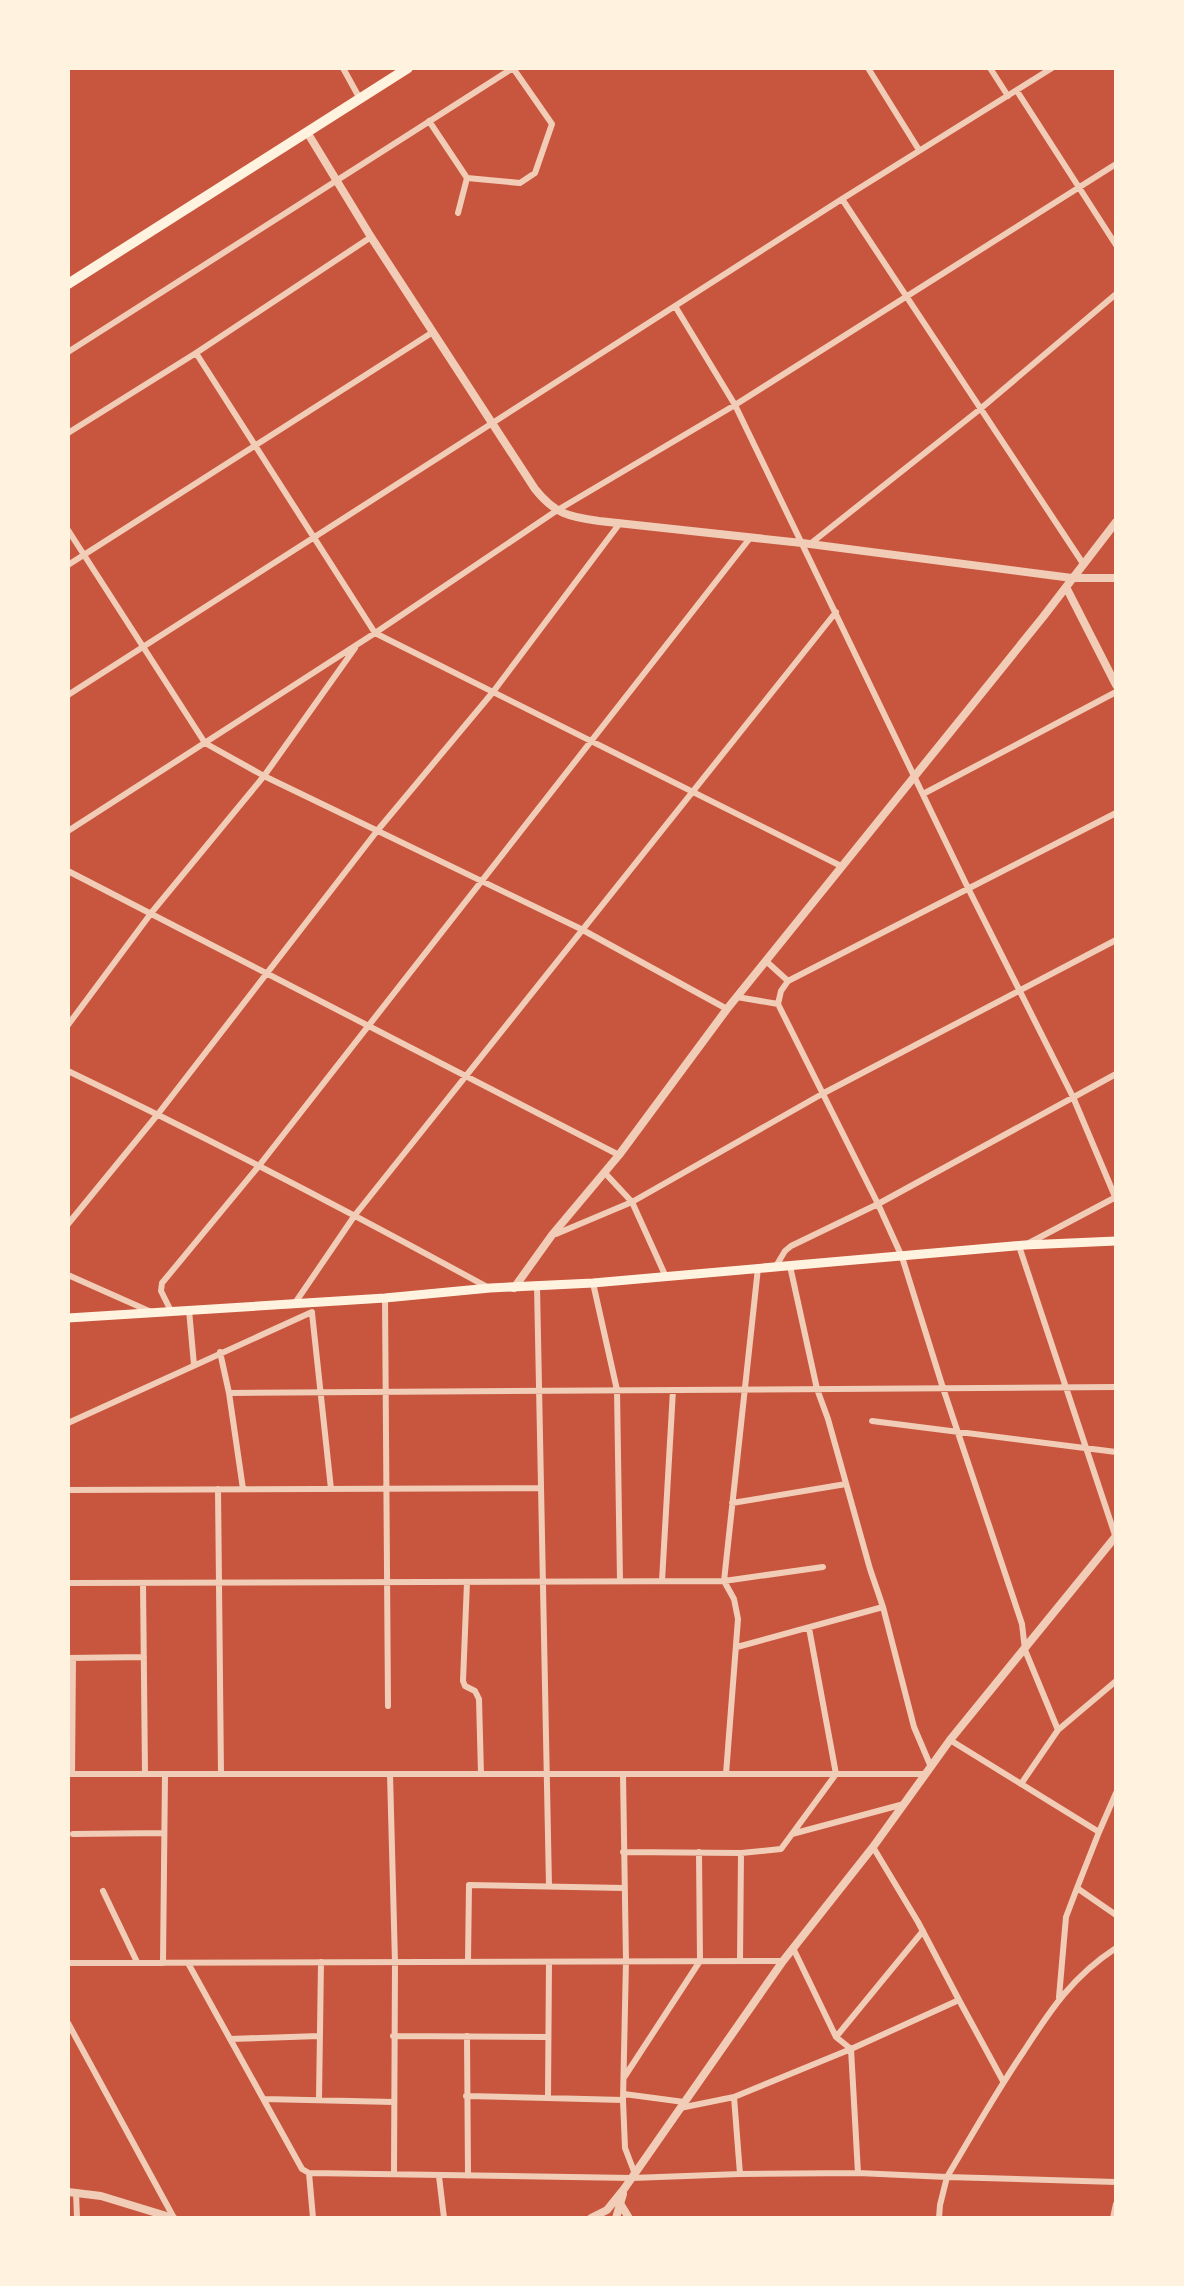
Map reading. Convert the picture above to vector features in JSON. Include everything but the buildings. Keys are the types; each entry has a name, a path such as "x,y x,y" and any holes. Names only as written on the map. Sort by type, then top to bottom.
{"highway":[{"path":"68,284 408,68"}],"main road":[{"path":"68,1318 294,1303 312,1307 490,1288 1116,1240"}],"street":[{"path":"343,68 360,99"},
{"path":"68,352 513,68 552,124 535,173 520,183 467,178"},
{"path":"868,68 918,150"},
{"path":"990,68 1008,96"},
{"path":"68,695 842,198 1052,68"},
{"path":"1017,90 1116,246"},
{"path":"429,122 467,178 458,214"},
{"path":"307,132 535,490 556,512 577,518 806,544 1069,582 1116,578"},
{"path":"68,831 556,512 735,406 1116,164"},
{"path":"842,198 1084,565"},
{"path":"68,433 371,237"},
{"path":"806,544 979,410 1116,294"},
{"path":"591,2218 606,2214 783,1961 873,1848 950,1740 1116,1537 1022,1246 1116,1198 1072,1097 968,888 806,544 735,406 675,306"},
{"path":"68,565 434,332"},
{"path":"196,353 375,633 841,866"},
{"path":"514,1288 552,1235 619,1156 727,1009 1116,522"},
{"path":"68,1224 493,692 620,523"},
{"path":"68,530 204,743 264,776 581,929 727,1009"},
{"path":"170,1311 161,1291 162,1283 258,1167 750,538"},
{"path":"924,794 1116,688 1069,582"},
{"path":"294,1303 355,1214 836,612"},
{"path":"68,1026 152,912 264,776 358,643"},
{"path":"1058,1730 1025,1650 1022,1624 902,1257 778,1004 788,981 1116,813"},
{"path":"68,870 619,1156"},
{"path":"552,1235 632,1202 822,1094 1116,940"},
{"path":"766,961 788,981"},
{"path":"737,997 778,1004"},
{"path":"68,1071 355,1214 490,1288"},
{"path":"776,1267 791,1246 878,1204 1116,1074"},
{"path":"605,1173 632,1202 666,1277"},
{"path":"790,1266 817,1389 884,1607 928,1770"},
{"path":"726,1774 738,1619 734,1599 724,1581 758,1268"},
{"path":"68,1276 151,1312"},
{"path":"592,1283 617,1390 620,1581"},
{"path":"537,1286 549,1886"},
{"path":"385,1298 388,1706"},
{"path":"68,1423 312,1307 330,1489"},
{"path":"188,1310 194,1364"},
{"path":"220,1352 243,1489"},
{"path":"229,1393 1116,1386"},
{"path":"662,1581 674,1390"},
{"path":"872,1421 1116,1452"},
{"path":"732,1503 846,1484"},
{"path":"68,1490 541,1488"},
{"path":"218,1489 221,1774"},
{"path":"68,1584 724,1581 824,1567"},
{"path":"467,1582 463,1681 479,1699 481,1774"},
{"path":"143,1583 145,1774"},
{"path":"738,1648 884,1607"},
{"path":"623,1852 778,1850 836,1774 809,1628"},
{"path":"144,1658 70,1658 70,1774 836,1774 928,1770"},
{"path":"1022,1784 1058,1730 1116,1681"},
{"path":"950,1740 1100,1832"},
{"path":"163,1963 165,1774"},
{"path":"390,1774 394,2174"},
{"path":"623,1774 625,2148 633,2176"},
{"path":"1059,1998 1066,1918 1116,1794"},
{"path":"791,1834 904,1804"},
{"path":"73,1834 164,1834"},
{"path":"873,1848 1003,2081"},
{"path":"624,2077 700,1961 700,1852"},
{"path":"740,1853 740,1961"},
{"path":"468,1962 468,1885 624,1888"},
{"path":"1077,1888 1116,1915"},
{"path":"103,1892 138,1963"},
{"path":"836,2036 923,1932"},
{"path":"793,1948 836,2036 851,2049 858,2173"},
{"path":"940,2218 947,2177 1003,2081 1059,1998 1078,1977 1116,1948"},
{"path":"68,1963 783,1961"},
{"path":"188,1962 302,2169 309,2173 858,2173 1116,2182"},
{"path":"319,2099 321,1962"},
{"path":"548,2097 549,1962"},
{"path":"466,2096 624,2097 682,2105 734,2097 959,2000"},
{"path":"68,2023 174,2218"},
{"path":"230,2039 319,2036"},
{"path":"393,2036 548,2036"},
{"path":"468,2036 468,2176"},
{"path":"734,2097 740,2174"},
{"path":"262,2099 394,2102"},
{"path":"309,2173 313,2218"},
{"path":"439,2176 444,2218"},
{"path":"616,2218 624,2190"},
{"path":"77,2218 72,2192 119,2200 174,2218"},
{"path":"621,2204 629,2218"},
{"path":"1113,2218 1116,2204"}]}
